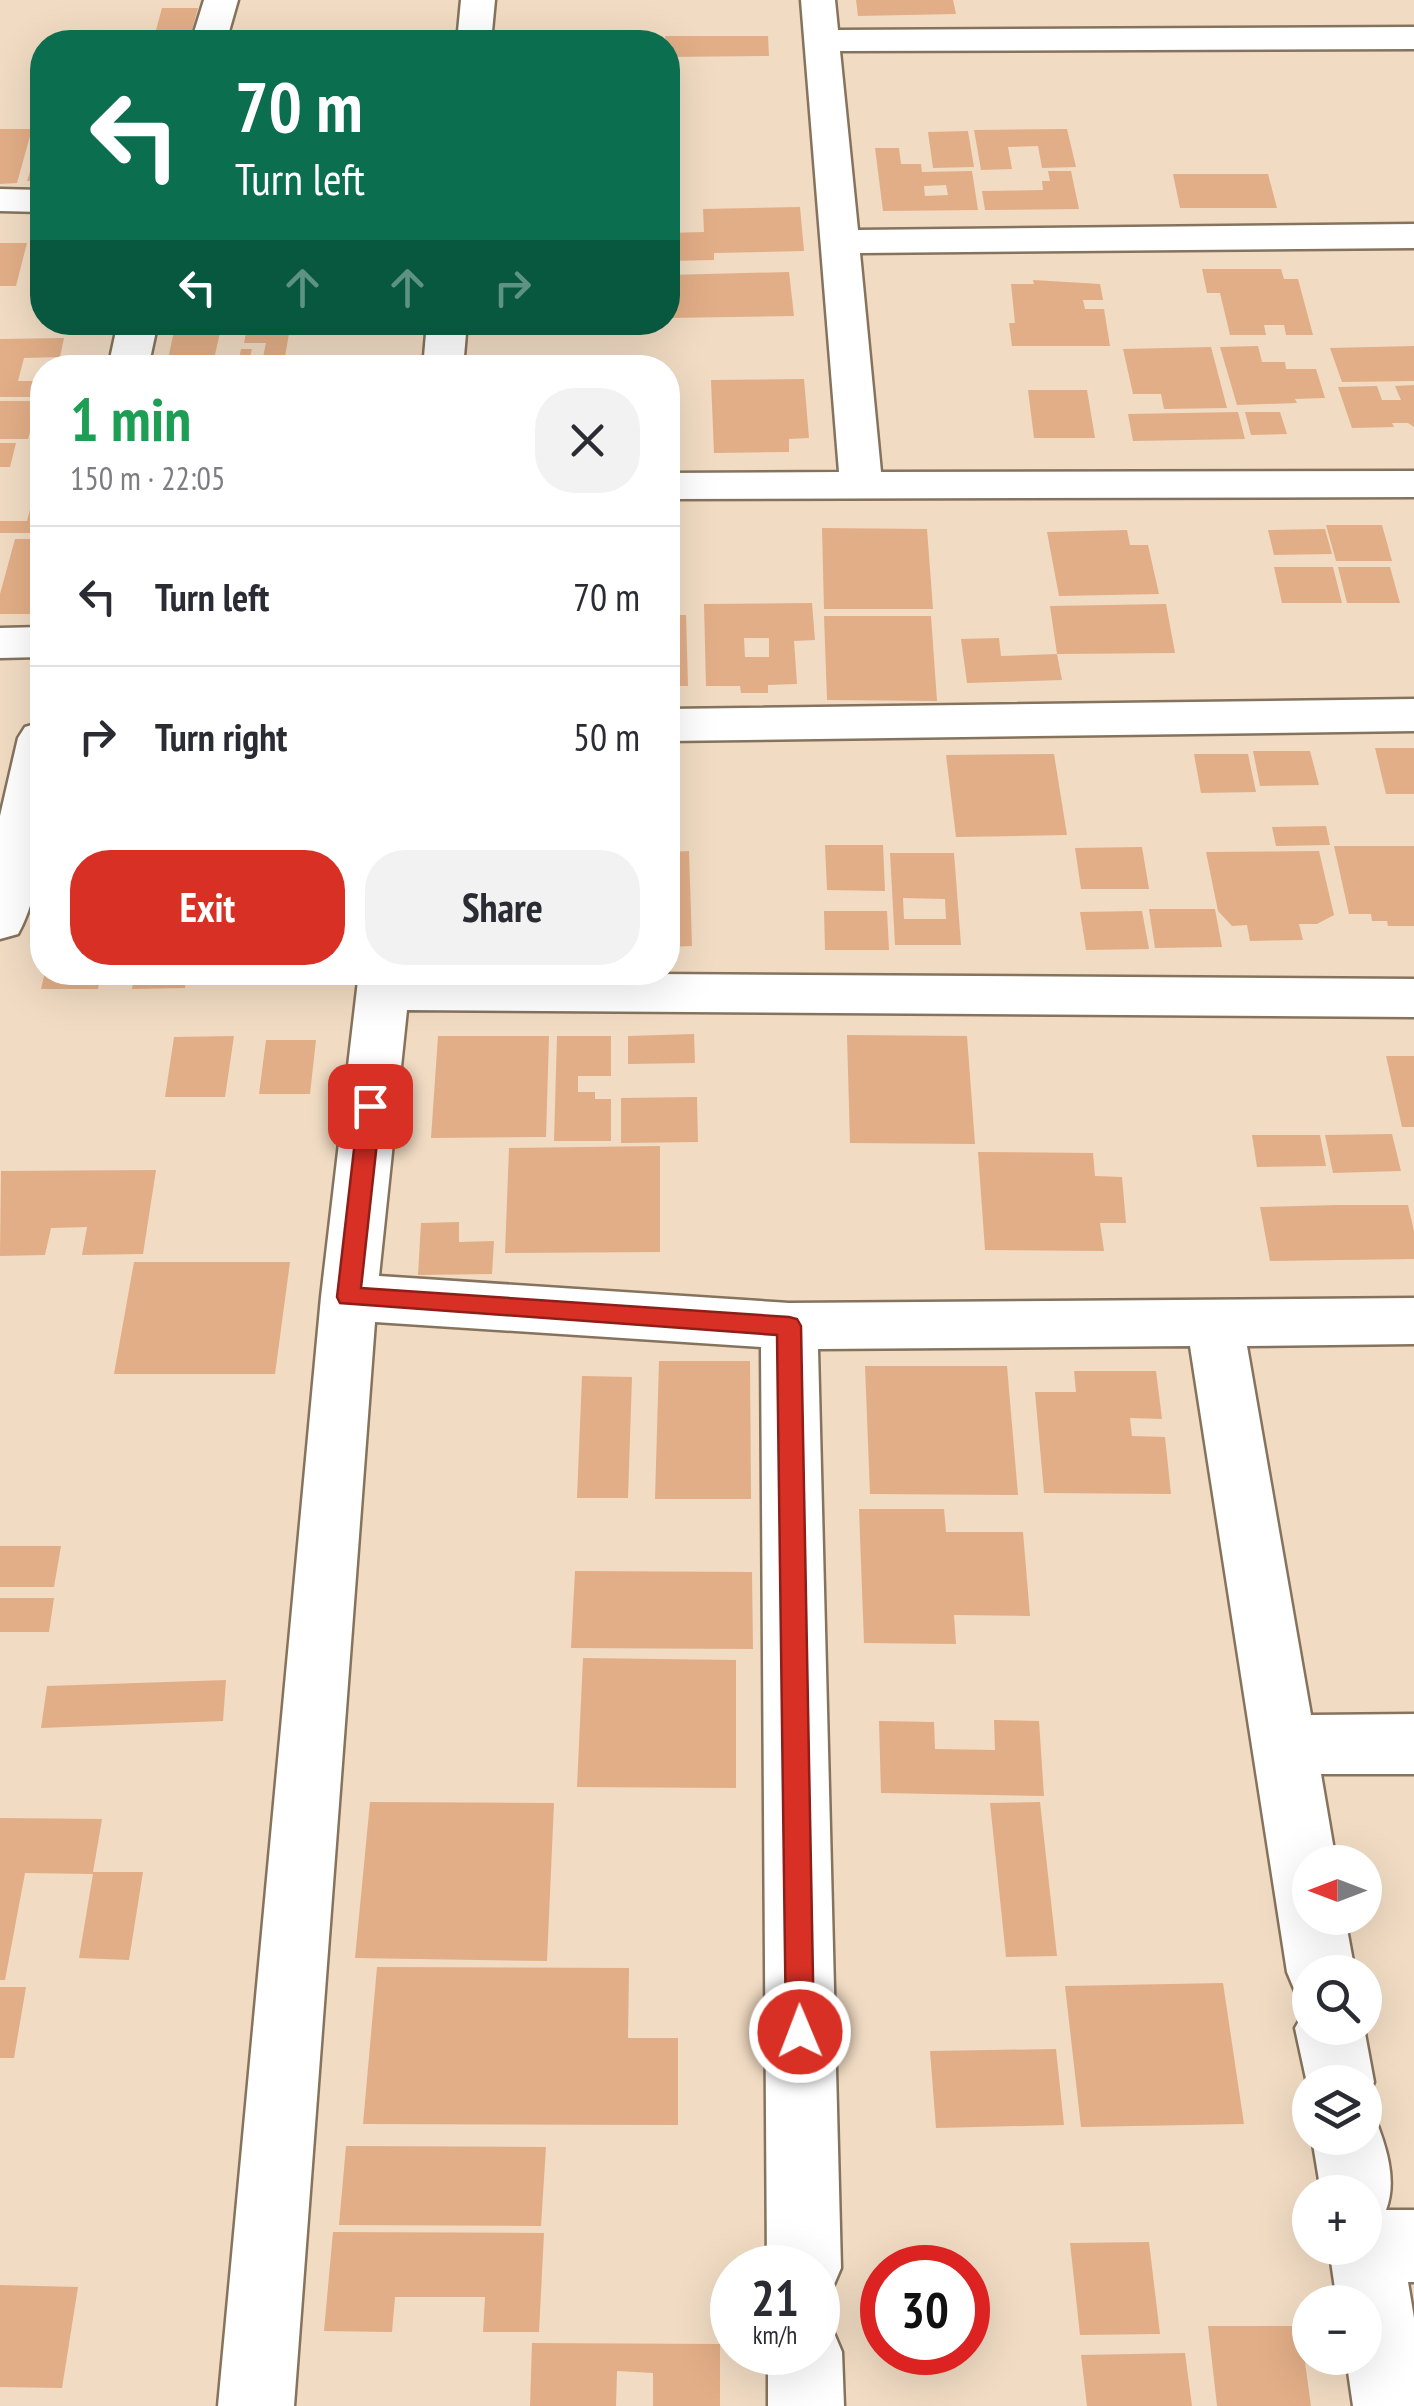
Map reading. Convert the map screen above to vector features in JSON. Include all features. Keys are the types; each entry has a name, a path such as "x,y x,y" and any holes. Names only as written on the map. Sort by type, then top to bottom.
{"street":[{"path":"212,30 221,0"},
{"path":"475,30 478,0"},
{"path":"818,0 861,483"},
{"path":"820,42 1414,38"},
{"path":"0,200 30,201"},
{"path":"841,242 1414,236"},
{"path":"680,486 1414,484"},
{"path":"0,642 30,642"},
{"path":"680,724 1414,715"},
{"path":"0,921 30,790"},
{"path":"256,2406 349,1297 384,985"},
{"path":"577,985 1414,998"},
{"path":"349,1297 789,1326 1414,1321"},
{"path":"1215,1323 1300,1845"},
{"path":"789,1326 804,2245"},
{"path":"1284,1746 1414,1744"},
{"path":"1382,2245 1414,2246"},
{"path":"1368,2265 1391,2406"},
{"path":"805,2375 806,2406"}],"building":[{"path":"856,0 953,0 956,14 858,16"},
{"path":"162,8 198,8 192,30 156,30"},
{"path":"680,36 768,36 769,56 680,57"},
{"path":"0,129 30,129 17,183 0,184"},
{"path":"1067,129 1076,167 1042,168 1038,146 1008,147 1012,169 981,170 974,130"},
{"path":"968,131 974,167 933,168 928,132"},
{"path":"875,148 899,148 901,164 921,164 922,172 972,171 978,210 883,211","holes":["946,185 948,195 925,196 924,186"]},
{"path":"1048,171 1071,171 1079,209 985,210 982,191 1043,190 1042,181 1050,181"},
{"path":"1173,174 1268,174 1277,208 1180,208"},
{"path":"800,207 804,251 714,253 714,260 680,261 680,233 704,232 703,209"},
{"path":"0,243 27,243 16,286 0,286"},
{"path":"1202,269 1281,269 1284,279 1298,279 1313,335 1286,335 1284,325 1264,325 1266,335 1230,335 1220,293 1207,293"},
{"path":"789,272 794,316 680,318 680,275"},
{"path":"1033,280 1100,284 1103,300 1083,300 1085,309 1104,309 1110,346 1012,346 1009,323 1015,323 1011,284 1034,284"},
{"path":"173,335 219,335 215,355 169,355"},
{"path":"246,335 289,335 285,355 263,355 266,343 244,343"},
{"path":"64,338 60,355 24,358 18,381 30,381 30,397 0,397 0,339"},
{"path":"1258,346 1262,362 1285,362 1286,369 1316,369 1325,398 1237,405 1220,347"},
{"path":"1414,346 1414,381 1342,382 1330,348"},
{"path":"1211,347 1227,408 1164,409 1161,394 1133,394 1123,349"},
{"path":"241,349 252,349 250,355 240,355"},
{"path":"804,379 809,438 789,439 789,452 714,453 711,380"},
{"path":"1414,385 1414,427 1392,423 1394,427 1352,428 1338,387 1377,386 1382,400 1401,400 1395,386"},
{"path":"1028,390 1087,390 1095,438 1034,438"},
{"path":"0,401 30,401 28,439 0,439"},
{"path":"1238,412 1245,439 1133,441 1128,414"},
{"path":"1245,412 1280,412 1287,434 1251,435"},
{"path":"0,443 16,443 10,467 0,467"},
{"path":"30,510 30,533 0,533 0,521 27,521"},
{"path":"1326,525 1382,525 1392,561 1336,561"},
{"path":"822,528 927,529 933,609 824,609"},
{"path":"1325,529 1332,554 1274,555 1268,530"},
{"path":"1127,530 1130,545 1148,545 1159,594 1059,596 1047,532"},
{"path":"15,539 30,539 30,614 0,614 0,594"},
{"path":"1274,567 1333,567 1342,603 1282,603"},
{"path":"1338,567 1390,567 1400,603 1347,603"},
{"path":"812,603 815,640 794,641 797,684 768,685 768,693 741,693 740,686 706,686 704,604","holes":["744,638 769,638 769,657 745,657"]},
{"path":"1166,604 1175,653 1057,654 1050,606"},
{"path":"680,615 686,615 688,686 680,686"},
{"path":"824,616 931,616 937,701 827,700"},
{"path":"999,638 1001,656 1057,654 1062,680 967,683 961,639"},
{"path":"1375,748 1414,748 1414,794 1386,794"},
{"path":"1253,751 1310,751 1319,785 1260,786"},
{"path":"1054,754 1067,835 956,837 946,755"},
{"path":"1194,754 1248,754 1256,792 1201,793"},
{"path":"1326,826 1330,845 1276,846 1272,827"},
{"path":"825,845 883,845 885,891 827,890"},
{"path":"1334,846 1414,846 1414,926 1388,926 1387,921 1372,921 1371,914 1349,914"},
{"path":"1142,847 1149,889 1081,889 1075,848"},
{"path":"680,851 689,851 692,946 680,946"},
{"path":"1319,851 1334,915 1317,924 1299,924 1303,940 1250,941 1247,925 1232,926 1218,911 1206,852"},
{"path":"890,853 954,853 961,945 895,945","holes":["903,898 945,899 946,919 904,919"]},
{"path":"1149,909 1215,909 1222,947 1155,948"},
{"path":"824,911 887,911 889,950 825,950"},
{"path":"1142,911 1149,949 1086,950 1080,912"},
{"path":"42,985 99,985 98,989 41,989"},
{"path":"133,985 185,985 185,988 132,989"},
{"path":"694,1034 695,1063 628,1064 628,1036"},
{"path":"847,1035 967,1036 975,1144 850,1143"},
{"path":"234,1036 225,1097 165,1097 174,1037"},
{"path":"438,1036 549,1036 546,1137 431,1138"},
{"path":"557,1036 611,1036 611,1076 578,1076 578,1092 595,1092 595,1099 611,1099 611,1141 554,1141"},
{"path":"266,1040 316,1040 310,1094 259,1094"},
{"path":"1386,1056 1414,1056 1414,1127 1402,1127"},
{"path":"697,1097 698,1142 621,1143 621,1098"},
{"path":"1392,1134 1401,1171 1333,1173 1325,1135"},
{"path":"1252,1135 1320,1135 1326,1166 1257,1167"},
{"path":"660,1146 660,1252 505,1253 509,1148"},
{"path":"978,1152 1093,1153 1095,1176 1122,1177 1126,1223 1100,1223 1104,1251 985,1250"},
{"path":"156,1170 143,1254 82,1255 87,1227 51,1228 45,1255 0,1256 1,1171"},
{"path":"1408,1205 1414,1231 1414,1259 1270,1261 1260,1207"},
{"path":"459,1222 459,1242 494,1241 492,1274 418,1275 421,1223"},
{"path":"134,1262 290,1262 275,1374 114,1374"},
{"path":"659,1361 750,1361 751,1499 655,1499"},
{"path":"865,1366 1007,1366 1018,1495 870,1494"},
{"path":"1074,1371 1156,1371 1162,1419 1130,1418 1132,1436 1165,1437 1171,1494 1044,1493 1035,1392 1076,1392"},
{"path":"582,1376 632,1377 628,1498 577,1498"},
{"path":"859,1509 944,1509 946,1532 1023,1532 1030,1616 954,1615 956,1644 864,1643"},
{"path":"0,1546 61,1546 54,1587 0,1587"},
{"path":"575,1571 752,1572 753,1649 571,1648"},
{"path":"0,1598 54,1598 49,1632 0,1632"},
{"path":"583,1658 736,1660 736,1788 577,1787"},
{"path":"226,1680 223,1721 41,1728 47,1686"},
{"path":"994,1720 1039,1721 1044,1796 881,1793 879,1721 934,1722 935,1749 995,1750"},
{"path":"370,1802 554,1803 547,1961 355,1958"},
{"path":"1040,1802 1057,1956 1006,1957 990,1803"},
{"path":"0,1818 102,1819 93,1872 143,1872 129,1960 79,1958 93,1874 25,1873 5,1980 0,1980"},
{"path":"377,1967 629,1968 628,2038 678,2038 678,2125 363,2124"},
{"path":"1223,1983 1244,2124 1081,2127 1065,1986"},
{"path":"0,1987 26,1987 14,2058 0,2058"},
{"path":"1056,2049 1064,2125 936,2128 930,2051"},
{"path":"346,2146 546,2147 541,2226 339,2225"},
{"path":"333,2232 544,2233 539,2332 483,2332 485,2297 395,2297 392,2332 324,2331"},
{"path":"1149,2242 1160,2334 1080,2335 1070,2243"},
{"path":"0,2285 78,2287 62,2388 0,2387"},
{"path":"1208,2326 1292,2326 1292,2375 1307,2375 1311,2406 1217,2406"},
{"path":"532,2343 710,2344 710,2375 720,2375 720,2406 653,2406 653,2373 617,2371 616,2406 530,2406"},
{"path":"1185,2353 1192,2406 1087,2406 1081,2355"}],"route":[{"path":"370,1106 349,1297 789,1326 800,2032"}]}
